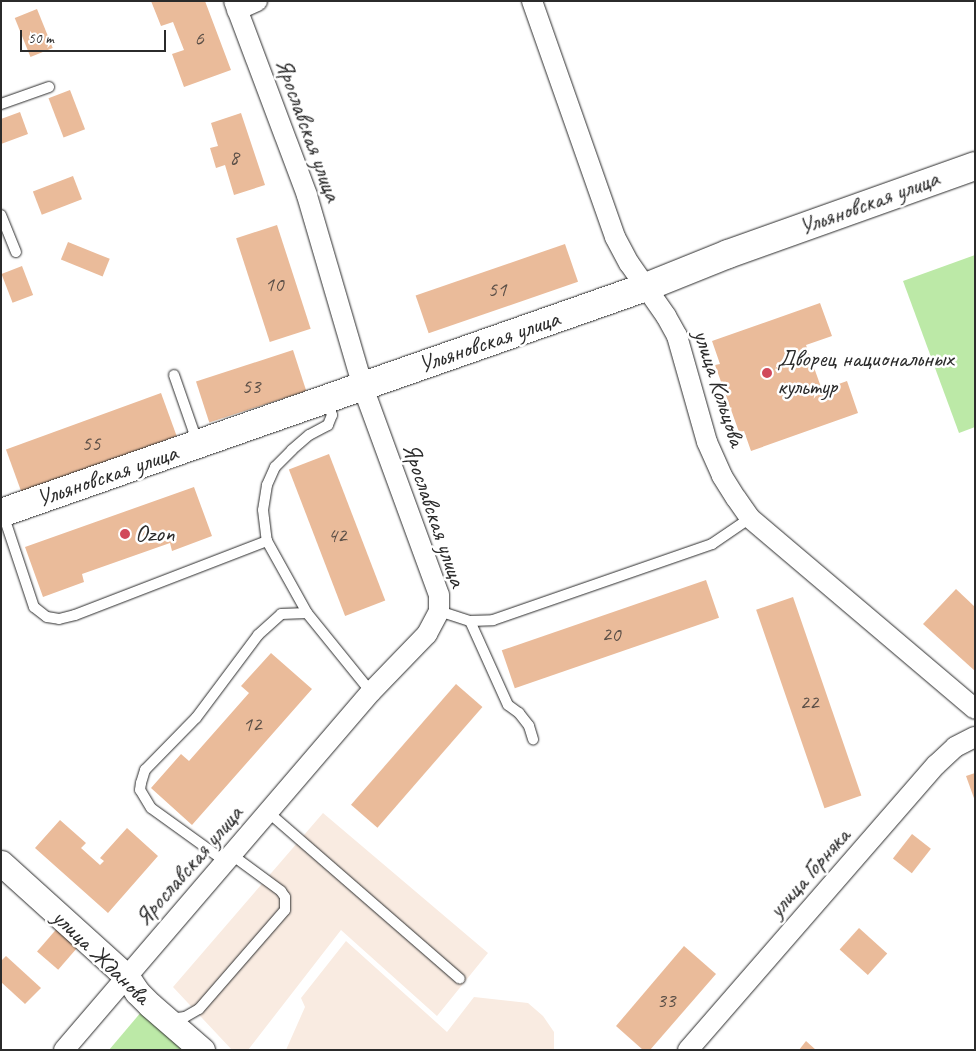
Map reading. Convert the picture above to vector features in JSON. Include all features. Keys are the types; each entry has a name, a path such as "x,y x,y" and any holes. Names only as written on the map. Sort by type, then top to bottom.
{"main road":[{"name":"Ульяновская улица","path":"2,513 646,287 728,254 975,166"}],"street":[{"path":"236,6 257,1"},
{"name":"улица Кольцова","path":"532,1 615,237 666,316 676,336 707,442 722,476 750,518 975,709"},
{"name":"Ярославская улица","path":"64,1050 372,692 426,634 440,611 439,594 363,387 307,195 236,6"},
{"name":"улица Горняка","path":"688,1050 936,765 955,747 975,737"},
{"name":"улица Жданова","path":"1,863 127,976 137,992 202,1050"}],"lane":[{"path":"1,104 49,87"},
{"path":"1,215 16,252"},
{"path":"174,375 198,445"},
{"path":"327,399 332,415 328,425 309,435 292,450 275,467 267,485 263,510 267,541 307,613 372,692"},
{"path":"2,513 34,606 48,617 59,619 75,615 267,541"},
{"path":"440,611 470,621 493,620 712,544 750,518"},
{"path":"167,1020 185,1017 199,1009 285,910 285,897 281,891 229,858 208,852 150,808 140,790 140,783 145,770 196,718 258,635 281,614 307,613"},
{"path":"470,621 508,705 519,713 529,726 533,739"},
{"path":"268,812 460,979"}],"shaded area":[{"path":"323,813 488,953 437,1016 341,930 248,1050 232,1050 173,987"},
{"path":"346,941 447,1032 474,997 528,1003 543,1016 554,1032 554,1050 286,1050 305,1007 301,998"}],"green space":[{"path":"975,255 975,427 959,433 903,281"},
{"path":"142,1011 186,1050 109,1050"}],"building":[{"path":"151,1 205,1 231,70 184,87 172,54 184,50 173,22 161,26"},
{"path":"37,9 53,48 30,57 15,18"},
{"path":"70,90 85,129 64,137 49,98"},
{"path":"20,112 28,134 1,144 1,119"},
{"path":"241,113 265,185 234,195 225,165 216,168 210,148 218,146 211,123"},
{"path":"73,176 82,199 42,215 33,191"},
{"path":"277,225 311,329 270,342 236,238"},
{"path":"68,242 110,259 103,276 61,260"},
{"path":"565,244 578,282 429,333 416,295"},
{"path":"22,266 33,295 13,303 1,274"},
{"name":"Дворец национальных культур","path":"820,303 832,336 806,345 822,390 847,381 858,413 751,451 744,431 739,432 715,365 720,364 712,341"},
{"path":"293,350 306,391 209,422 196,382"},
{"path":"161,393 177,436 22,493 6,449"},
{"path":"329,454 385,601 345,616 289,469"},
{"path":"194,487 212,536 172,551 170,543 82,574 84,582 43,597 25,547"},
{"path":"706,580 719,618 515,688 502,650"},
{"path":"956,589 975,607 975,671 923,624"},
{"path":"793,597 861,796 824,808 756,610"},
{"path":"271,653 312,689 192,825 151,788 181,754 189,761 249,693 241,686"},
{"path":"456,684 482,707 377,828 351,805"},
{"path":"975,773 975,801 966,776"},
{"path":"60,820 86,843 81,848 100,865 104,861 100,858 127,828 158,856 108,913 35,848"},
{"path":"912,834 931,849 912,873 893,858"},
{"path":"60,925 81,943 58,970 37,951"},
{"path":"859,928 887,953 868,975 840,950"},
{"path":"684,946 716,974 650,1050 643,1050 616,1026"},
{"path":"6,956 41,988 25,1004 1,982 1,961"},
{"path":"806,1041 816,1050 799,1050"}],"place":[{"name":"Дворец национальных культур","path":"767,373"},
{"name":"Ozon","path":"125,534"}]}
